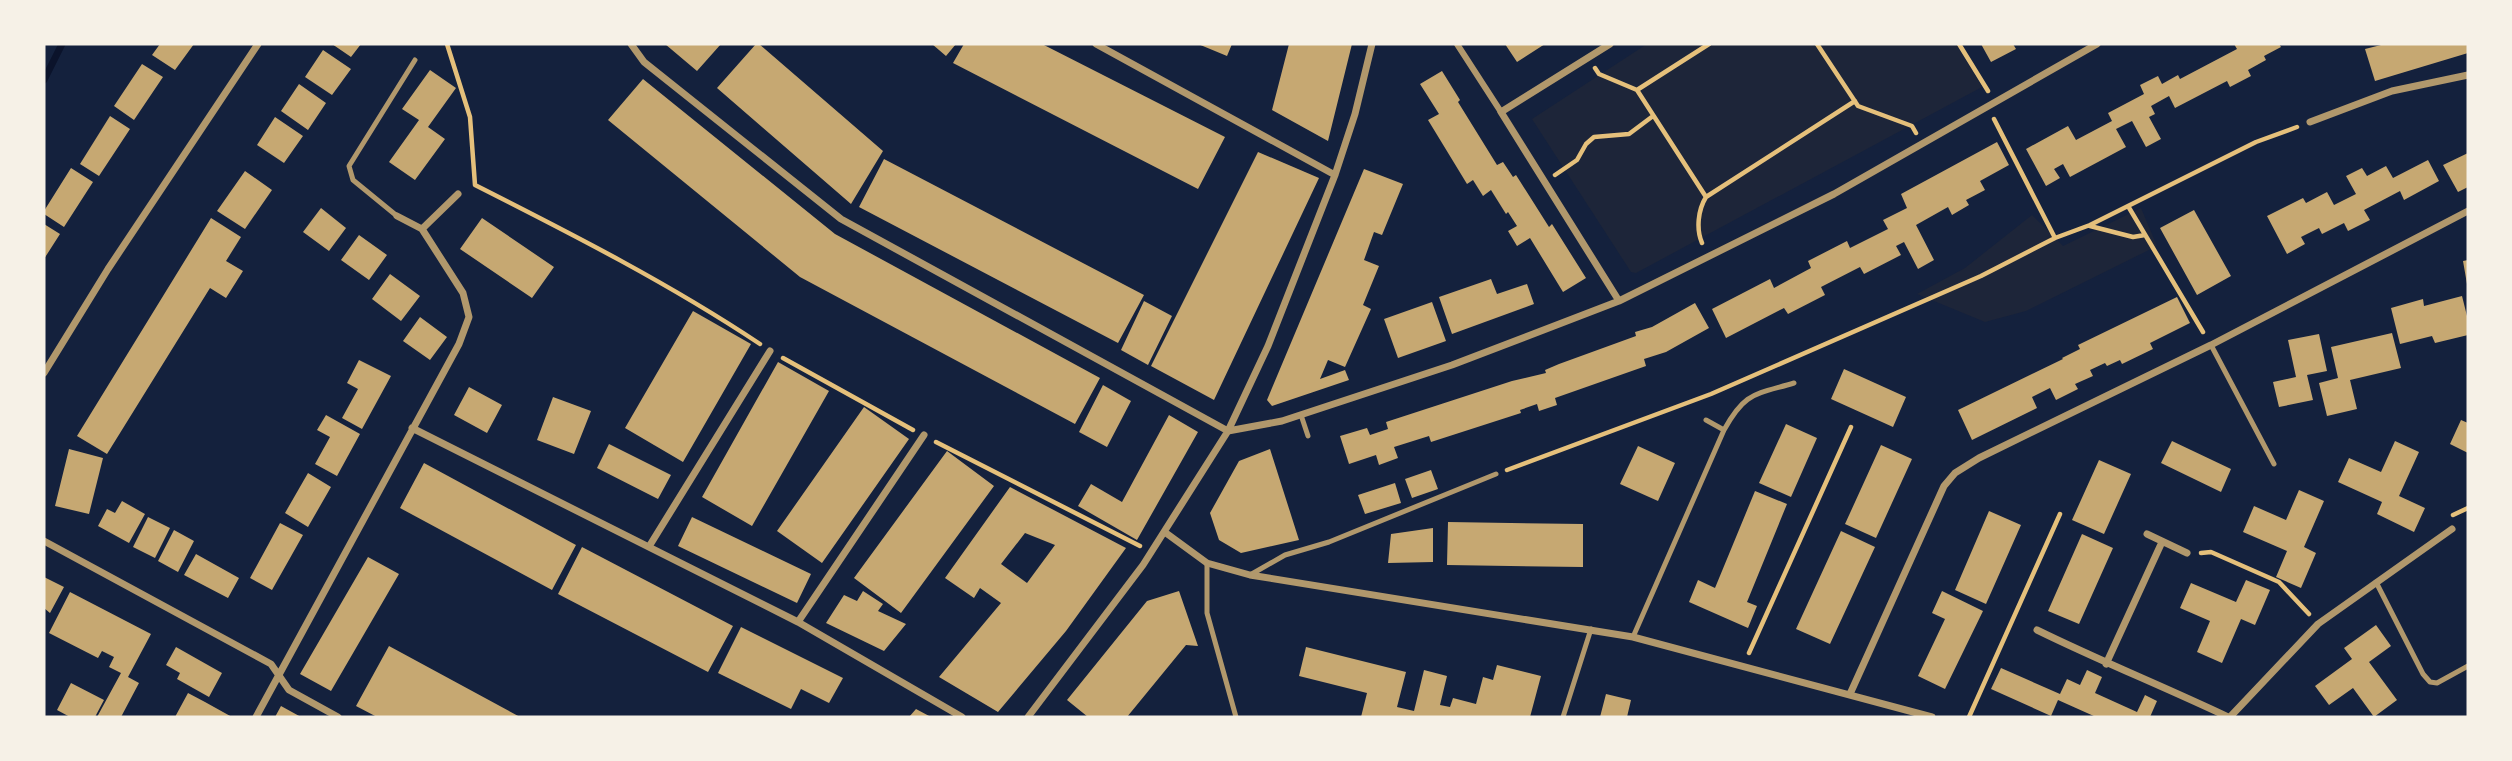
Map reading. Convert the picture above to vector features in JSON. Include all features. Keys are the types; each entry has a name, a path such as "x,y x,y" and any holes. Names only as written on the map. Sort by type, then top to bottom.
{"street":[{"path":"44,373 115,258 258,44"},
{"path":"631,44 644,62 841,219 1228,431 1282,421 1452,365 1619,301 1834,194 2097,44"},
{"path":"1096,44 1335,175"},
{"path":"1028,717 1166,533 1228,431 1268,346 1335,175 1355,114 1372,44"},
{"path":"1457,44 1619,301"},
{"path":"1502,112 1611,44"},
{"path":"2310,122 2392,91 2468,75"},
{"path":"422,229 457,194"},
{"path":"1850,694 1944,486 1955,473 1979,458 2211,345 2468,211"},
{"path":"256,717 460,344 469,317 463,293 422,229 397,216"},
{"path":"650,545 770,351"},
{"path":"412,428 799,622 962,717"},
{"path":"799,622 923,435"},
{"path":"2038,630 2106,664 2163,686 2229,717 2318,624 2452,529"},
{"path":"1166,533 1207,563 1250,575 1633,637 1932,717"},
{"path":"2147,534 2186,554"},
{"path":"44,541 271,664 289,690 338,717"},
{"path":"2106,664 2162,542"}],"lane":[{"path":"397,216 353,180 349,166 415,60"},
{"path":"2211,345 2274,464"},
{"path":"1633,637 1724,430 1736,409 1748,397 1794,383"},
{"path":"1301,415 1308,436"},
{"path":"1706,420 1724,430"},
{"path":"1250,575 1285,555 1340,537 1496,474"},
{"path":"1338,528 1340,537"},
{"path":"1207,563 1207,613 1236,717"},
{"path":"2376,582 2423,674 2430,682 2437,683 2468,666"},
{"path":"1563,717 1591,629"}],"path":[{"path":"447,44 470,117 475,185 609,255 733,326 770,351 923,435 1152,552"},
{"path":"1637,90 1709,44"},
{"path":"1817,44 1858,106 1912,126 1921,143"},
{"path":"1959,44 2055,238"},
{"path":"1588,58 1600,74 1637,90 1706,197"},
{"path":"1708,256 1699,239 1701,204 1706,197 1855,101"},
{"path":"1545,182 1577,160 1594,137 1629,134 1653,116"},
{"path":"1496,474 1711,394 1981,276 2256,142 2310,122"},
{"path":"2129,206 2211,345"},
{"path":"2090,225 2133,237 2145,235"},
{"path":"1743,666 1851,427"},
{"path":"1969,717 2060,514"},
{"path":"2186,554 2211,552 2279,582 2318,624"}],"shaded area":[{"path":"1647,44 1956,44 1982,87 1636,273 1631,272 1532,119"},
{"path":"2141,208 2157,246 2026,311 1985,322 1917,294 1965,268 2032,215 2063,246"}],"building":[{"path":"160,44 194,44 175,70 152,55"},
{"path":"332,44 361,44 351,57"},
{"path":"665,44 721,44 697,71"},
{"path":"756,44 883,151 851,204 717,88"},
{"path":"932,44 956,44 946,56"},
{"path":"964,44 1042,44 1225,137 1198,189 953,63"},
{"path":"1198,44 1232,44 1227,56"},
{"path":"1289,44 1352,44 1328,141 1272,110"},
{"path":"1505,44 1545,44 1517,62"},
{"path":"1981,44 2013,44 2016,49 1991,62"},
{"path":"2234,44 2279,44 2281,47 2264,56 2266,60 2248,70 2251,76 2230,87 2227,81 2175,108 2169,96 2151,106 2155,114 2149,117 2161,139 2146,147 2132,121 2116,129 2126,147 2070,177 2063,164 2054,169 2060,178 2046,186 2026,149 2068,126 2076,140 2112,121 2108,113 2144,94 2140,85 2158,76 2162,84 2178,75 2180,79 2237,49"},
{"path":"2385,44 2468,44 2468,53 2375,81 2365,49"},
{"path":"323,50 351,69 332,95 305,77"},
{"path":"142,64 163,77 134,120 114,106"},
{"path":"430,70 456,88 428,127 445,139 415,180 389,162 419,120 402,109"},
{"path":"1442,71 1497,165 1503,162 1513,177 1516,175 1549,227 1552,224 1586,278 1563,292 1530,238 1517,246 1508,231 1517,226 1491,190 1483,196 1473,180 1467,184 1428,120 1439,114 1420,84"},
{"path":"643,79 835,234 1100,378 1075,424 800,277 608,120"},
{"path":"299,84 326,103 308,130 281,111"},
{"path":"110,116 130,129 99,176 80,164"},
{"path":"275,117 303,136 284,163 257,145"},
{"path":"1997,142 2009,165 1980,181 1985,190 1966,200 1969,205 1952,215 1948,207 1916,225 1934,260 1918,269 1904,242 1896,246 1901,255 1864,274 1860,267 1821,287 1825,295 1788,314 1784,308 1726,338 1712,309 1770,279 1774,288 1811,268 1808,261 1847,241 1850,248 1888,229 1883,220 1907,208 1901,194"},
{"path":"1258,152 1319,178 1214,400 1151,366"},
{"path":"2468,153 2468,187 2458,192 2443,165"},
{"path":"884,159 1144,295 1118,343 859,207"},
{"path":"2428,160 2439,181 2404,200 2400,191 2364,210 2370,220 2348,231 2344,223 2322,234 2319,228 2301,237 2305,244 2287,254 2267,216 2303,198 2306,203 2327,192 2334,205 2356,194 2346,176 2362,168 2367,176 2386,166 2393,178"},
{"path":"71,168 93,182 64,227 44,214 44,211"},
{"path":"1364,169 1403,184 1382,235 1374,232 1364,260 1379,266 1363,305 1371,309 1345,367 1328,360 1320,379 1345,370 1349,380 1272,406 1267,400"},
{"path":"245,171 272,190 245,229 217,211"},
{"path":"321,208 346,228 329,251 303,232"},
{"path":"2194,210 2231,276 2197,295 2160,228"},
{"path":"211,218 241,237 226,261 243,271 226,298 210,288 107,454 77,436"},
{"path":"482,218 554,267 532,298 460,249"},
{"path":"44,224 60,234 44,259"},
{"path":"359,235 387,255 369,280 341,260"},
{"path":"2468,260 2468,284 2467,284 2463,261"},
{"path":"390,274 420,296 401,321 372,299"},
{"path":"1491,279 1497,294 1527,284 1534,304 1452,334 1439,297"},
{"path":"2462,296 2468,320 2468,335 2435,343 2432,336 2400,344 2391,308 2423,299 2424,306"},
{"path":"2177,297 2190,323 2150,343 2153,349 2122,364 2120,360 2090,370 2093,376 2075,384 2078,389 2056,400 2050,388 2032,397 2037,408 1972,440 1958,410 2063,359 2080,349 2078,345"},
{"path":"1144,301 1172,316 1148,365 1121,350"},
{"path":"1432,302 1446,341 1398,358 1384,319"},
{"path":"1695,303 1709,328 1666,352 1644,359 1646,366 1555,398 1557,405 1539,411 1537,404 1520,410 1521,413 1431,442 1429,436 1394,447 1398,458 1379,465 1376,455 1349,464 1340,436 1367,428 1370,435 1388,429 1386,422 1512,381 1546,373 1545,370 1559,364 1636,336 1635,332 1652,327"},
{"path":"693,311 751,344 683,462 625,428"},
{"path":"420,317 447,337 430,360 403,341"},
{"path":"2392,333 2401,368 2350,380 2357,409 2327,416 2319,383 2338,378 2331,347"},
{"path":"2319,334 2327,371 2307,375 2313,400 2279,407 2273,382 2296,377 2288,340"},
{"path":"359,360 391,376 362,429 342,418 358,389 347,383"},
{"path":"778,362 829,391 752,526 702,497"},
{"path":"1844,369 1906,397 1893,427 1831,399"},
{"path":"1103,385 1131,401 1107,447 1079,432"},
{"path":"469,387 502,405 487,433 454,415"},
{"path":"553,397 591,411 574,454 537,440"},
{"path":"864,407 909,439 822,563 777,531"},
{"path":"326,415 360,434 337,476 315,464 330,437 317,430"},
{"path":"1169,415 1198,432 1137,540 1078,506 1091,484 1122,502"},
{"path":"2461,420 2468,423 2468,453 2450,444"},
{"path":"1786,424 1817,438 1791,497 1759,483"},
{"path":"2172,441 2231,469 2221,492 2161,463"},
{"path":"2395,441 2419,452 2399,496 2425,508 2414,532 2377,514 2382,502 2338,482 2349,458 2381,472"},
{"path":"609,444 671,475 658,499 597,468"},
{"path":"1881,445 1912,459 1876,538 1845,524"},
{"path":"1638,446 1675,463 1658,501 1620,484"},
{"path":"69,449 103,458 89,514 55,506"},
{"path":"1270,449 1299,540 1241,553 1219,540 1210,513 1239,461"},
{"path":"947,451 994,486 901,613 854,578"},
{"path":"2099,460 2131,474 2104,534 2072,520"},
{"path":"424,463 576,545 552,590 400,508"},
{"path":"1431,470 1438,489 1412,498 1405,479"},
{"path":"308,473 331,487 308,527 285,513"},
{"path":"1395,483 1401,503 1365,514 1358,495"},
{"path":"1010,487 1126,548 1066,631 998,712 939,677 1001,603 980,588 974,598 945,578","holes":["1025,533 1055,545 1027,583 1001,564"]},
{"path":"2299,490 2324,501 2304,547 2316,553 2301,588 2276,577 2287,551 2243,532 2254,506 2286,520"},
{"path":"1755,491 1787,504 1747,602 1757,606 1748,628 1689,602 1698,580 1715,588"},
{"path":"122,501 145,514 129,543 98,526 107,509 115,513"},
{"path":"1989,511 2021,525 1986,604 1955,590"},
{"path":"148,517 170,528 155,558 133,547"},
{"path":"692,517 811,574 797,603 678,546"},
{"path":"1448,522 1583,524 1583,567 1447,565"},
{"path":"280,523 303,535 272,590 250,578"},
{"path":"1433,528 1433,562 1388,563 1391,534"},
{"path":"174,530 194,541 178,572 158,561"},
{"path":"1841,531 1875,547 1830,644 1796,629"},
{"path":"2082,534 2113,548 2079,624 2048,611"},
{"path":"582,547 733,626 708,672 558,594"},
{"path":"196,554 239,578 228,598 184,575"},
{"path":"368,557 399,574 331,691 300,674"},
{"path":"44,577 64,587 50,613 44,608"},
{"path":"2246,580 2270,590 2255,625 2241,619 2222,663 2197,652 2210,621 2180,608 2191,583 2236,602"},
{"path":"863,591 883,604 878,611 906,624 884,651 826,623 844,595 857,601"},
{"path":"1179,591 1198,646 1186,645 1127,717 1088,717 1067,700 1147,601"},
{"path":"1942,591 1983,611 1945,689 1918,676 1945,619 1932,613"},
{"path":"70,592 151,634 128,677 139,683 121,717 97,717 121,673 109,667 114,657 102,651 98,658 49,633"},
{"path":"2376,625 2391,646 2369,662 2397,700 2374,717 2353,688 2329,705 2315,686 2352,659 2344,648"},
{"path":"741,627 843,678 829,703 801,689 791,709 718,673"},
{"path":"389,646 520,717 377,717 356,706"},
{"path":"176,647 222,673 209,697 177,679 180,673 166,665"},
{"path":"1306,647 1406,672 1397,707 1414,711 1424,670 1447,676 1440,705 1450,707 1453,698 1476,704 1483,677 1493,680 1497,665 1541,676 1530,717 1361,717 1367,693 1299,676"},
{"path":"2001,668 2060,694 2067,679 2080,685 2087,670 2102,677 2095,693 2137,712 2145,695 2157,701 2150,717 2096,717 2058,700 2051,716 1991,689"},
{"path":"71,683 104,700 95,717 70,717 57,710"},
{"path":"188,693 205,702 232,717 175,717"},
{"path":"1606,694 1631,700 1627,717 1600,717"},
{"path":"281,706 301,717 275,717"},
{"path":"916,709 931,717 909,717"}],"waterway":[{"path":"44,80 62,44"}]}
